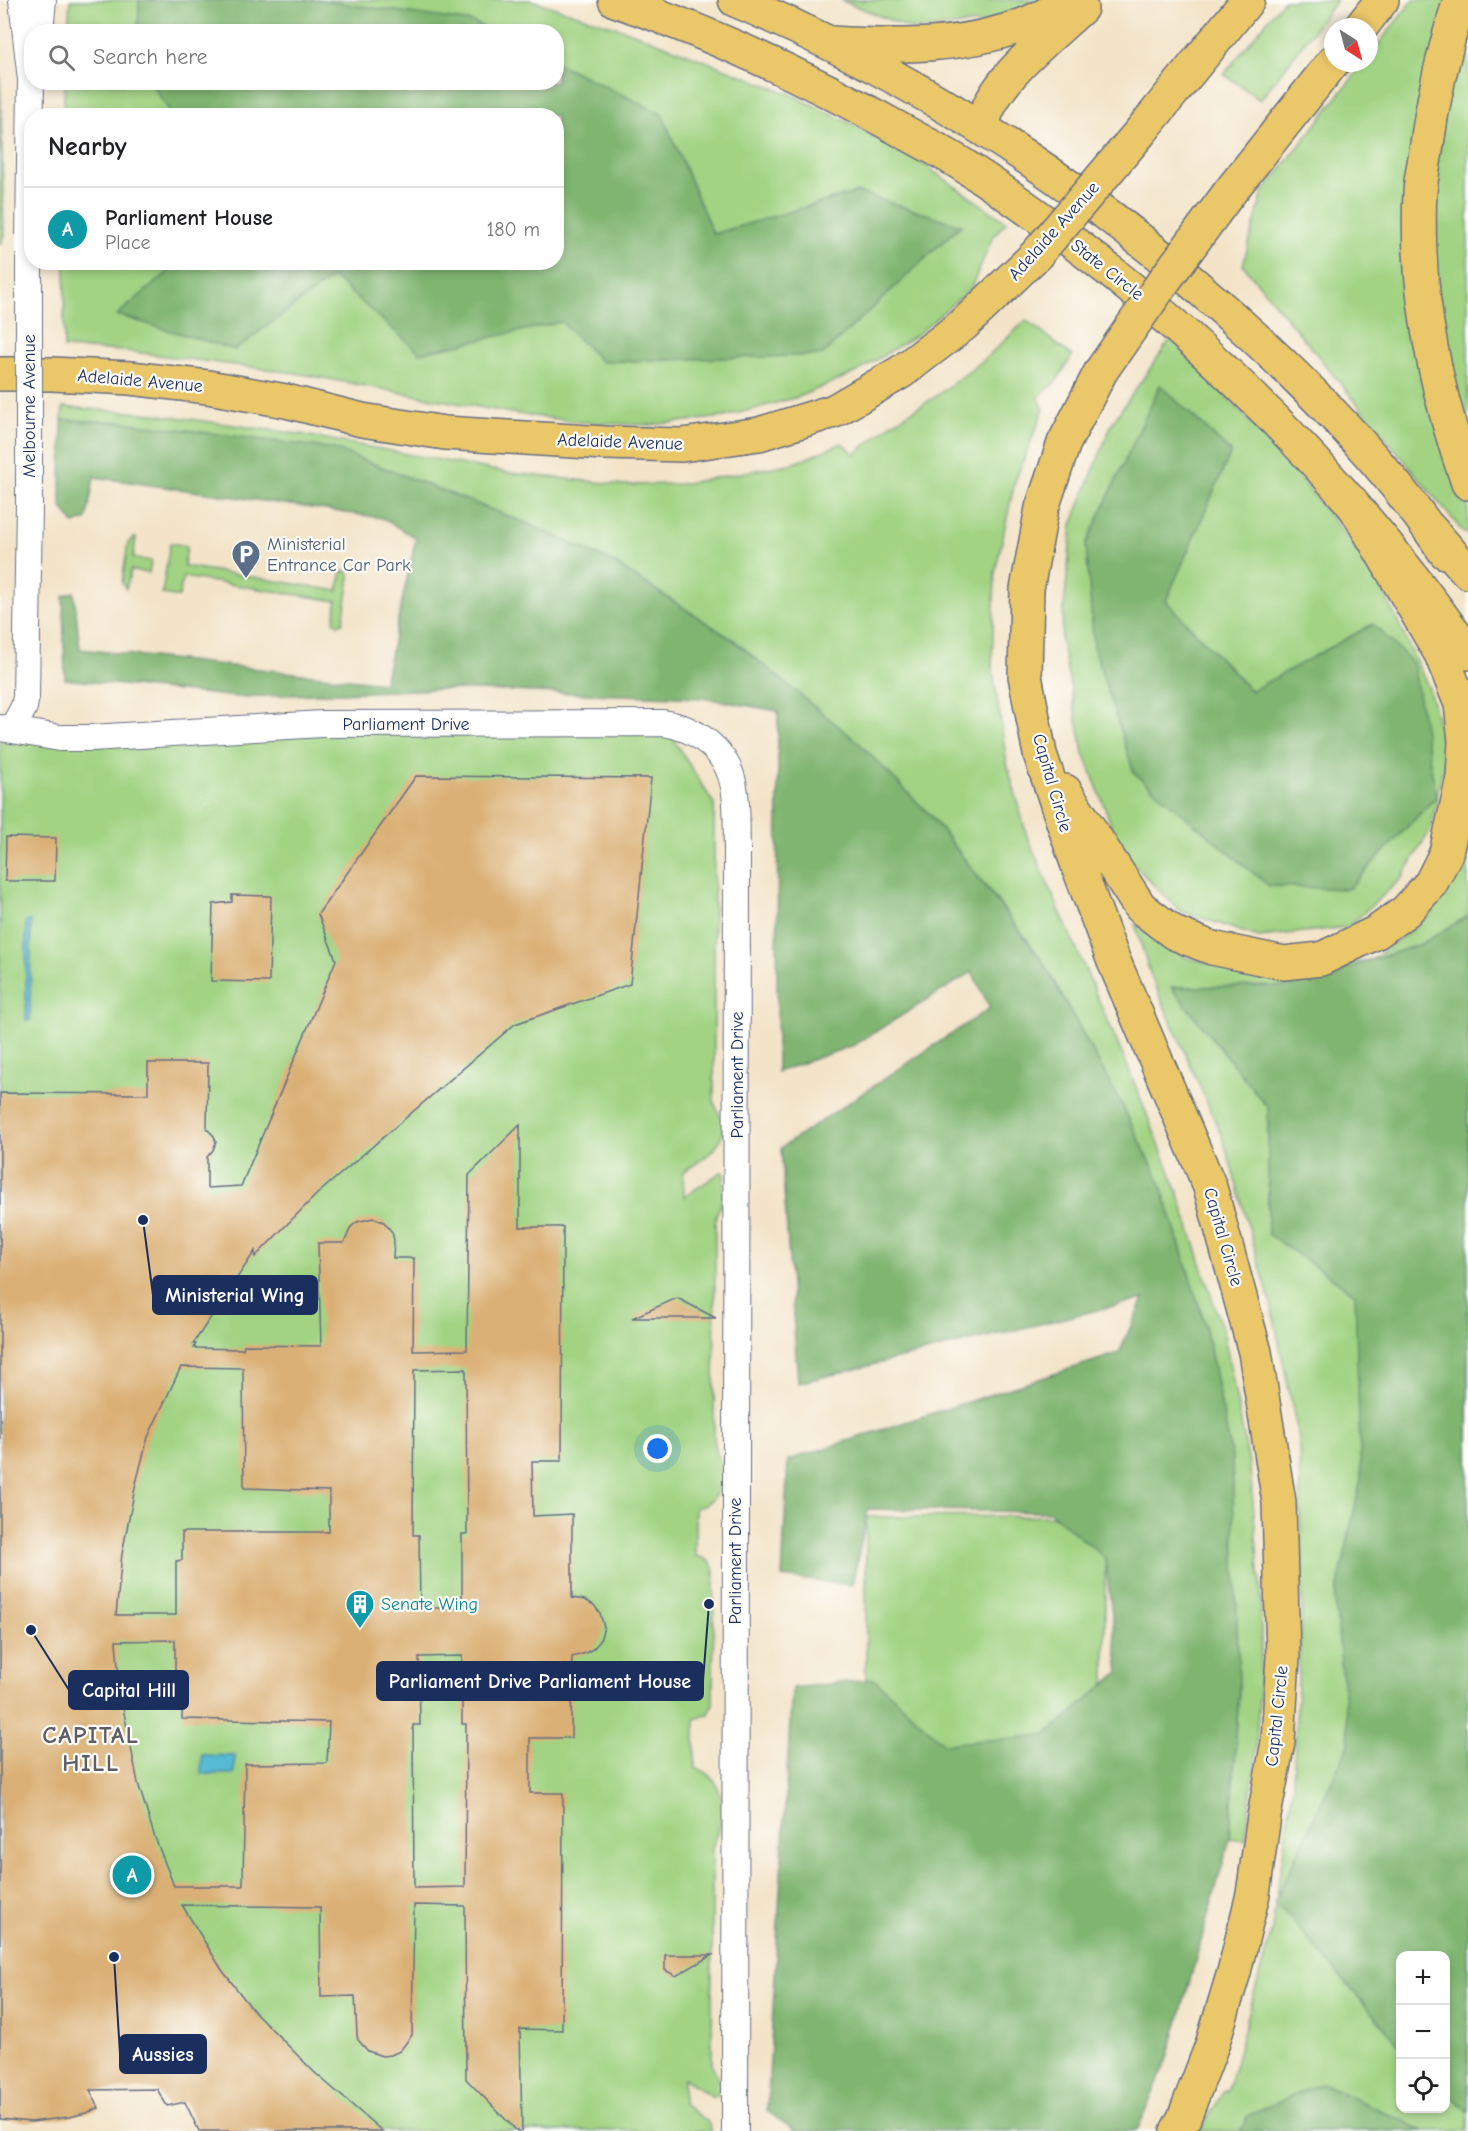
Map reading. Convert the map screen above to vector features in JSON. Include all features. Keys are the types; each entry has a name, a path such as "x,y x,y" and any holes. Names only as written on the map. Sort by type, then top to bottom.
{"main road":[{"name":"State Circle","path":"615,0 661,16 759,57 855,104 964,165 1019,201 1132,288 1215,359 1286,429 1352,502 1433,603 1468,653"},
{"path":"735,0 831,43 929,96 982,127 1116,220 1203,290 1283,364 1379,465 1468,572"},
{"path":"831,43 890,47 962,42 1029,22 1074,0"},
{"path":"1019,201 1001,178 991,159 982,127 990,106 1002,86 1029,56 1089,0"},
{"name":"Adelaide Avenue","path":"0,374 130,378 208,387 286,401 362,420 445,433 605,443 682,445 759,434 834,411 901,372 963,325 1036,255 1248,0"},
{"path":"1368,18 1383,0"},
{"path":"1460,0 1444,51 1431,107 1420,191 1421,268 1431,355 1450,432 1468,483"},
{"name":"Capital Circle","path":"1177,2131 1212,2045 1234,1972 1253,1894 1264,1816 1278,1742 1283,1657 1278,1502 1255,1352 1210,1187 1113,959 1040,754 1026,676 1027,589 1045,498 1064,443 1101,371 1229,193 1325,72"},
{"path":"1040,754 1140,907 1174,933 1212,948 1284,963 1321,959 1377,932 1406,912 1431,883 1446,853 1463,778 1465,741 1461,704 1441,654 1352,502"},
{"path":"1430,529 1468,586"}],"street":[{"name":"Melbourne Avenue","path":"22,0 25,24"},
{"path":"41,24 43,0"},
{"name":"Melbourne Avenue","path":"31,90 31,108"},
{"name":"Melbourne Avenue","path":"6,729 24,707 26,697 29,270"},
{"name":"Parliament Drive","path":"6,729 60,738 91,738 322,724 663,723 684,728 702,737 719,753 729,771 735,788 737,848 735,2131"}],"green space":[{"path":"70,0 531,0 631,32 790,94 913,157 1006,222 993,237 971,288 918,334 857,372 798,397 724,417 650,425 581,422 511,413 296,373 126,351 64,348 65,270 564,270 564,108 63,108 65,90 564,90 564,24 68,24"},
{"path":"139,0 318,0 477,24 138,24"},
{"path":"841,0 1043,0 989,22 914,30"},
{"path":"1284,0 1337,0 1260,100 1224,74"},
{"path":"1413,0 1468,0 1468,535 1463,532 1243,265 1263,192 1357,72 1378,72 1378,45"},
{"path":"564,66 662,114 713,234 857,192 961,225 822,355 602,362 561,322 420,353 333,277 235,350 117,315 171,270 564,270 564,108 167,108 156,90 564,90"},
{"path":"0,73 4,235 0,245"},
{"path":"1026,320 1072,356 1056,382 1038,397 1044,409 1015,481 995,573 992,665 1007,763 1027,836 1130,1072 1179,1195 1224,1335 1250,1469 1261,1593 1261,1663 1255,1762 1245,1840 1230,1838 1239,1687 1205,1325 1160,1182 1120,1101 1042,960 931,816 733,639 123,422 62,420 63,407 154,414 299,434 509,473 625,485 681,484 795,463 842,443 855,454 891,424 932,399 984,360"},
{"path":"1172,337 1294,470 1375,573 1429,689 1446,753 1431,829 1402,878 1348,927 1259,937 1180,911 1122,853 1083,750 1061,640 1072,525 1112,423"},
{"path":"1160,385 1231,452 1166,601 1251,691 1373,624 1413,663 1436,797 1348,889 1269,886 1134,773 1094,648 1086,545"},
{"path":"62,420 123,422 335,449 526,523 611,561 732,639 859,743 931,816 1042,960 1120,1101 1160,1182 1205,1325 1232,1457 1239,1687 1230,1838 1168,2058 1137,2131 796,2131 767,2111 792,1688 874,1679 944,1744 1046,1735 1119,1672 1105,1558 1050,1512 868,1509 852,1585 782,1577 788,1460 1119,1353 1143,1299 798,1383 781,1148 990,1008 972,972 854,1045 777,1072 778,711 704,698 445,689 238,697 65,679 63,596 74,592 80,649 384,683 416,538 382,518 94,477 87,519 74,524 61,506"},
{"path":"136,538 133,558 151,561 149,573 131,570 126,589 122,583 128,543"},
{"path":"170,543 187,546 184,566 338,591 342,571 347,571 350,577 343,622 339,625 334,621 337,601 183,577 179,597 162,594"},
{"path":"663,723 714,804 714,1102 723,1123 723,1132 716,1147 710,1153 683,1172 684,1197 721,1172 724,1173 723,1199 716,1216 715,1227 714,1445 721,1465 722,1481 712,1499 695,1508 695,1556 708,1561 714,1573 713,1704 709,1714 695,1719 695,1768 703,1771 715,1782 722,1806 722,1815 712,1851 712,2066 720,2081 719,2092 713,2097 683,2078 683,2104 707,2121 712,2131 201,2131 169,2066 0,2066 0,741"},
{"path":"1468,845 1468,2131 1200,2131 1224,2091 1227,2092 1272,1929 1293,1784 1302,1604 1299,1439 1272,1308 1224,1141 1151,976 1135,924 1187,958 1270,977 1373,959 1429,917"},
{"path":"1468,916 1468,2112 1450,2095 1450,1951 1396,1951 1396,2041 1286,1913 1274,1903 1349,1744 1335,1600 1361,1479 1355,1294 1268,1234 1268,1108 1171,987 1292,986 1421,944"},
{"path":"1105,1516 1105,1755 866,1755 866,1517"},
{"path":"1322,2083 1424,2131 1240,2131 1249,2115"}],"water":[{"path":"26,921 31,921 30,1020 26,1020"},
{"path":"202,1755 235,1756 234,1774 201,1774"}],"building":[{"path":"416,776 651,778 630,984 515,1024 316,1195 255,1257 255,1251 193,1344 196,1344 194,1348 243,1349 244,1345 321,1346 318,1243 344,1243 351,1227 357,1222 373,1218 384,1222 392,1232 393,1258 414,1258 413,1351 467,1350 469,1175 520,1125 520,1227 563,1227 562,1461 532,1461 533,1516 572,1514 572,1598 585,1600 594,1605 600,1613 604,1627 600,1641 594,1648 572,1657 571,1738 530,1738 530,1793 563,1793 562,2030 520,2029 522,2131 517,2131 466,2079 465,1906 414,1905 412,2035 400,2051 382,2056 368,2051 358,2040 355,1996 321,1997 320,1907 182,1905 222,1970 253,2010 314,2072 382,2131 199,2131 185,2102 167,2106 157,2089 90,2090 99,2108 86,2113 31,2122 0,2119 0,1093 148,1094 148,1063 208,1063 207,1129 216,1142 207,1157 207,1188 241,1186 336,960 318,914","holes":["181,1367 243,1368 244,1488 329,1491 329,1532 182,1532 182,1560 176,1561 176,1615 116,1615 122,1554 148,1437","466,1369 467,1534 462,1534 462,1608 420,1608 419,1535 413,1535 414,1370","175,1640 175,1692 183,1692 182,1719 329,1722 327,1763 245,1764 243,1886 174,1886 154,1835 138,1783 120,1693 116,1641","462,1656 462,1724 466,1724 465,1887 414,1888 413,1725 420,1725 419,1657"]},
{"path":"6,837 56,838 55,881 5,881"},
{"path":"232,895 271,896 269,982 211,981 213,904 232,902"},
{"path":"677,1298 716,1318 632,1318"},
{"path":"665,1955 712,1955 676,1976 665,1970"}],"place":[{"name":"Ministerial Entrance Car Park","path":"246,580"},
{"name":"Ministerial Wing","path":"143,1220"},
{"name":"Parliament Drive Parliament House","path":"709,1604"},
{"name":"Capital Hill","path":"31,1630"},
{"name":"Senate Wing","path":"360,1630"},
{"name":"Parliament House","path":"132,1875"},
{"name":"Aussies","path":"114,1957"}],"district":[{"name":"CAPITAL HILL","path":"91,1749"}]}
